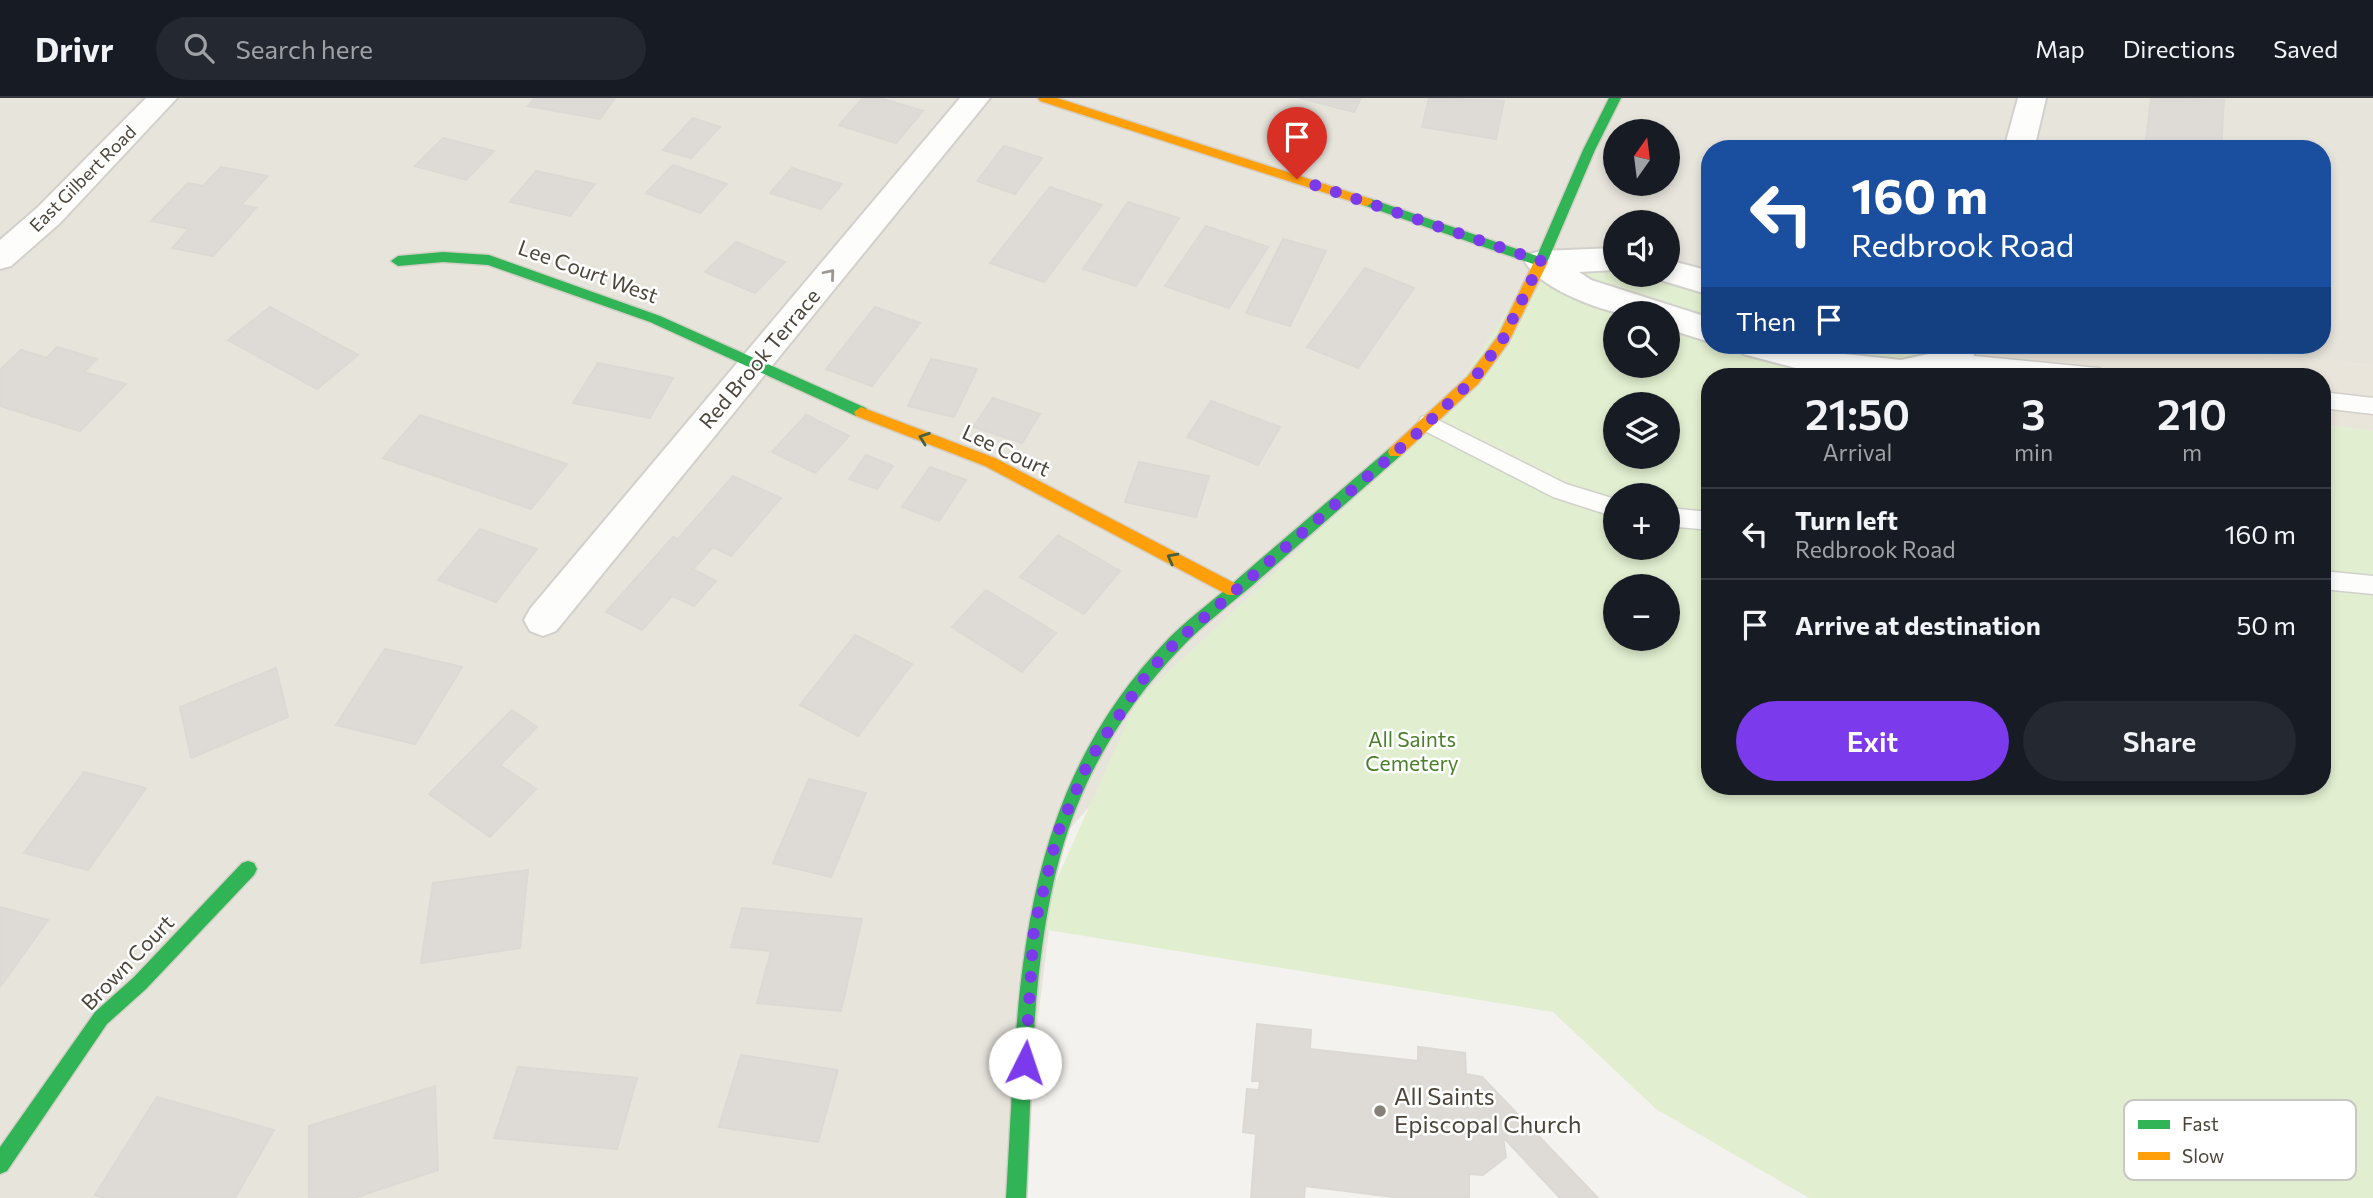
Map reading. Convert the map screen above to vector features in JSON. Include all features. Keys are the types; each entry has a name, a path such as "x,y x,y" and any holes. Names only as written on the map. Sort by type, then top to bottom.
{"main road":[{"path":"1044,98 1347,195 1541,261"},
{"path":"1016,1198 1034,928 1058,832 1089,761 1147,674 1176,642 1428,423 1473,380 1490,359 1503,339 1541,261 1589,150 1615,98"},
{"name":"Lee Court West","path":"398,261 443,257 489,260 655,319 755,364"},
{"name":"Lee Court","path":"755,364 894,426 990,463 1233,590"},
{"name":"Brown Court","path":"0,1164 101,1018 140,983 247,869"}],"street":[{"name":"East Gilbert Road","path":"0,258 49,215 163,98"},
{"name":"Red Brook Terrace","path":"543,620 976,98"},
{"path":"2021,140 2032,98"},
{"path":"1541,261 1603,259"},
{"path":"1541,261 1580,288 1620,301"},
{"path":"1680,274 1701,280"},
{"path":"1680,321 1701,327"},
{"path":"1789,354 1854,368"},
{"path":"1915,368 1955,354"}],"lane":[{"path":"1964,354 2049,368"},
{"path":"2331,401 2373,406"},
{"path":"1428,423 1560,491 1603,504"},
{"path":"1680,518 1701,520"},
{"path":"2331,581 2373,585"}],"shaded area":[{"path":"0,98 2373,98 2373,365 2255,354 2331,354 2331,140 1701,140 1701,330 1680,323 1680,301 1613,301 1579,290 1501,338 1060,840 1016,1198 0,1198"},
{"path":"1967,354 2255,354 2373,365 2373,431 2331,426 2331,368 1935,368 1964,358"}],"green space":[{"name":"All Saints Cemetery","path":"1539,263 1624,301 1603,301 1603,378 1680,378 1680,323 1701,330 1701,354 1781,354 1835,368 1701,368 1701,795 2331,795 2331,426 2373,431 2373,1198 1809,1198 1656,1109 1553,1012 1035,928 1136,702 1432,425"},
{"path":"1558,265 1603,265 1603,287 1680,287 1680,281 1701,286 1701,320 1680,314 1680,301 1641,301 1590,285"},
{"path":"1814,354 1920,354 1938,360 1899,368 1837,360"}],"building":[{"path":"535,98 615,98 600,119 528,106"},
{"path":"863,98 880,98 923,111 896,143 839,125"},
{"path":"1300,98 1361,98 1354,112"},
{"path":"1429,98 1504,101 1496,139 1422,127"},
{"path":"2151,98 2224,100 2222,140 2146,140"},
{"path":"693,118 720,127 691,158 663,150"},
{"path":"443,138 494,151 466,180 415,166"},
{"path":"1004,146 1042,158 1015,194 977,181"},
{"path":"673,165 727,184 700,213 646,193"},
{"path":"221,167 268,176 241,205 256,208 213,256 172,248 189,229 151,221 188,183 203,186"},
{"path":"792,168 842,184 821,209 770,193"},
{"path":"536,171 595,184 570,216 510,202"},
{"path":"1050,187 1102,205 1044,282 990,263"},
{"path":"1128,202 1179,218 1136,286 1083,269"},
{"path":"1206,226 1268,247 1229,308 1165,286"},
{"path":"1283,239 1326,251 1290,326 1246,313"},
{"path":"736,242 785,262 755,293 705,272"},
{"path":"1365,268 1414,288 1358,368 1307,347"},
{"path":"270,307 358,355 317,389 228,340"},
{"path":"875,307 920,323 872,386 826,369"},
{"path":"57,347 97,359 84,372 126,384 80,431 0,406 0,370 21,350 47,358"},
{"path":"931,359 977,369 954,417 908,406"},
{"path":"598,363 673,378 650,418 573,403"},
{"path":"993,398 1040,414 1022,443 973,427"},
{"path":"1211,401 1280,427 1258,465 1187,437"},
{"path":"420,415 567,464 531,509 383,458"},
{"path":"806,415 849,436 815,473 772,452"},
{"path":"866,455 893,466 877,489 849,479"},
{"path":"1139,462 1209,476 1196,517 1125,502"},
{"path":"930,467 966,480 939,521 902,507"},
{"path":"733,476 781,498 731,556 713,547 693,569 716,581 694,606 672,596 642,630 606,612 673,537 678,539"},
{"path":"480,529 537,549 496,602 438,580"},
{"path":"1058,535 1120,571 1084,614 1020,577"},
{"path":"986,590 1056,633 1022,672 952,627"},
{"path":"855,635 912,664 858,736 800,705"},
{"path":"385,649 462,667 415,744 336,725"},
{"path":"276,668 288,717 191,758 180,707"},
{"path":"512,710 537,727 500,765 536,789 490,837 429,794"},
{"path":"84,772 146,788 88,870 24,853"},
{"path":"809,779 866,793 831,877 773,863"},
{"path":"528,870 520,948 421,963 433,883"},
{"path":"0,907 48,920 0,987"},
{"path":"742,908 862,919 841,1011 757,1003 771,951 731,947"},
{"name":"All Saints Episcopal Church","path":"1257,1024 1311,1030 1310,1049 1418,1061 1418,1047 1465,1053 1466,1074 1482,1077 1598,1198 1560,1198 1503,1137 1506,1157 1483,1175 1469,1174 1469,1198 1401,1198 1305,1186 1304,1198 1251,1198 1256,1134 1243,1132 1247,1089 1259,1090 1260,1081 1252,1081"},
{"path":"741,1055 838,1070 818,1142 719,1127"},
{"path":"518,1067 637,1078 617,1149 494,1138"},
{"path":"435,1086 438,1170 354,1198 309,1198 309,1126"},
{"path":"157,1097 274,1130 235,1198 105,1198 95,1195"}],"traffic: fast":[{"path":"1367,202 1541,262 1589,150 1615,98"},
{"path":"398,261 443,257 489,260 655,319 861,412"},
{"path":"1016,1198 1031,969 1046,879 1058,835 1078,782 1122,708 1176,642 1395,452"},
{"path":"0,1164 101,1018 140,983 248,869"}],"traffic: slow":[{"path":"1044,98 1367,202"},
{"path":"1395,452 1473,380 1503,339 1541,262"},
{"path":"861,412 990,462 1233,590"}],"place":[{"name":"All Saints Episcopal Church","path":"1380,1111"}],"route":[{"path":"1025,1063 1034,928 1058,832 1089,761 1116,717 1147,674 1176,642 1412,438 1473,380 1503,339 1541,261 1297,179"}]}
